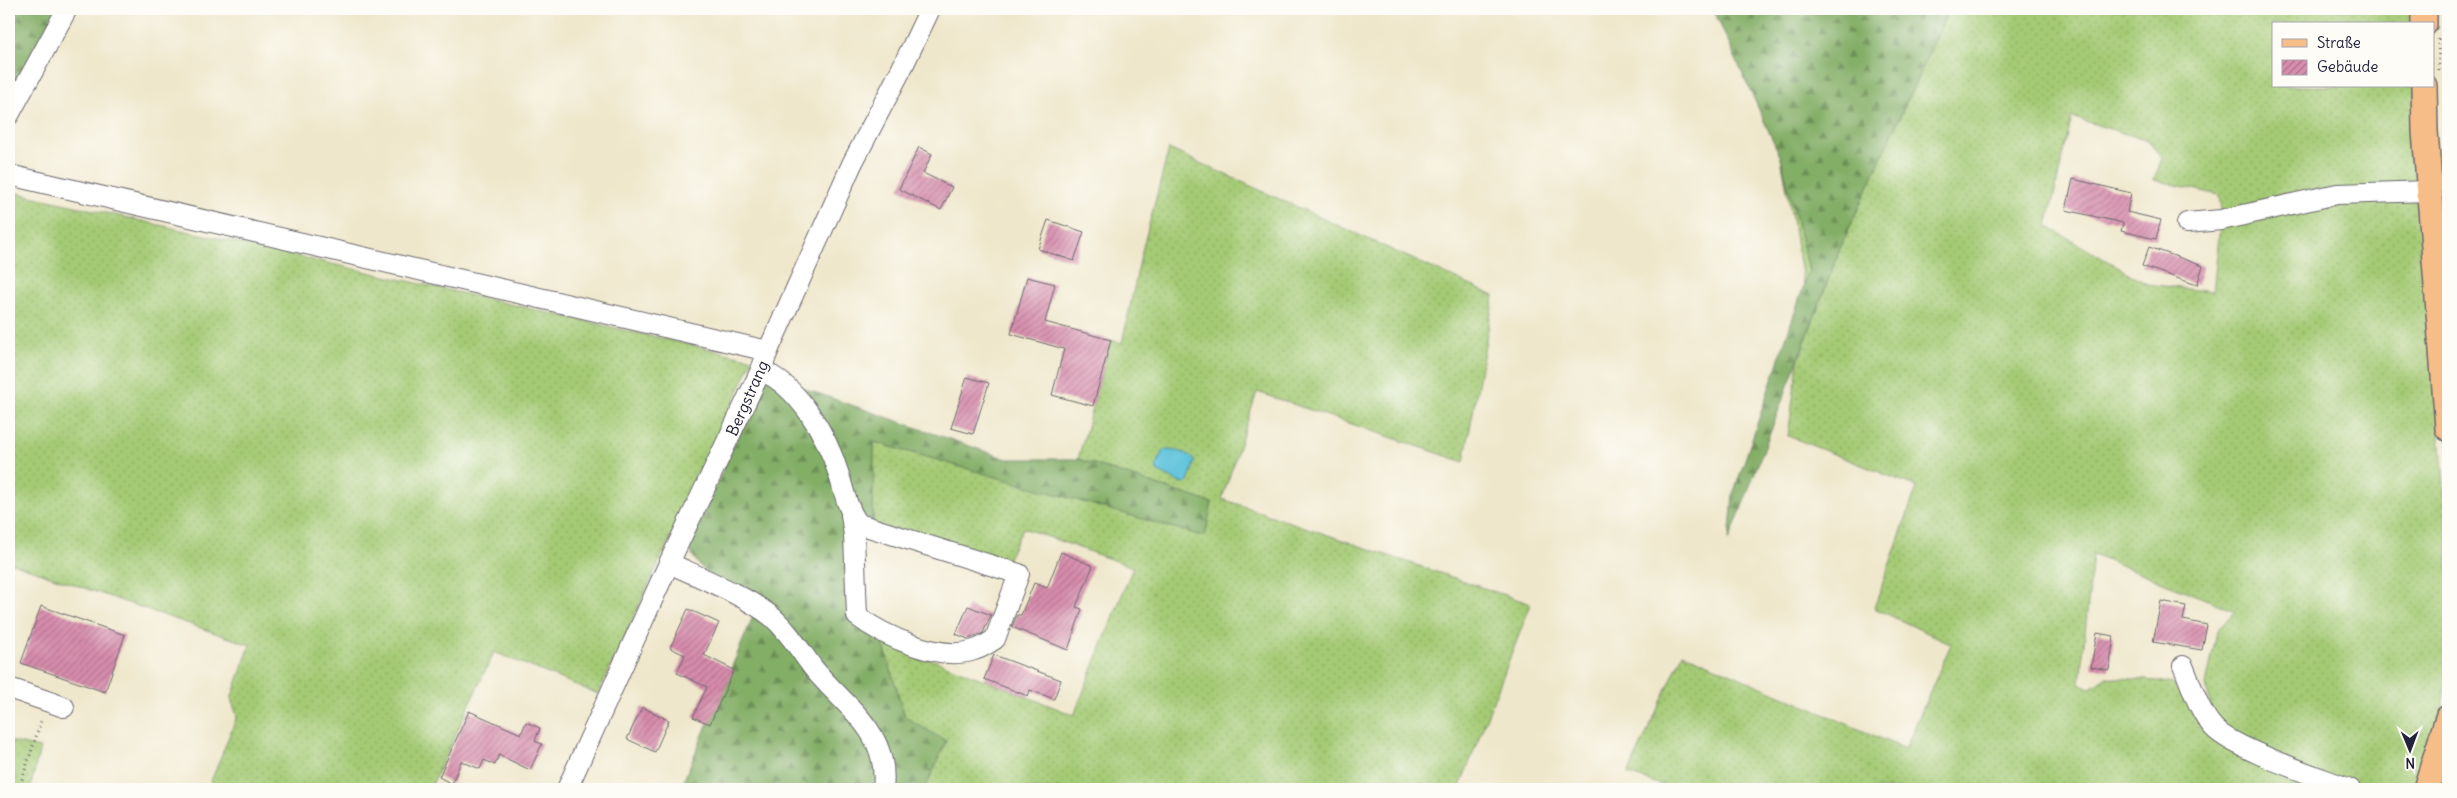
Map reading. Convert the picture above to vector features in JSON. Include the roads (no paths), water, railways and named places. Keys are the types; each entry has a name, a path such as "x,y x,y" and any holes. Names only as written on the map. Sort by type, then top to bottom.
{"main road":[{"path":"2424,9 2424,22"},
{"path":"2424,88 2429,191 2448,428"},
{"path":"2426,789 2448,718"}],"street":[{"path":"9,115 67,9"},
{"name":"Bergstrang","path":"567,789 669,563 762,370 768,351 852,164 901,70 930,9"},
{"path":"9,175 768,351"},
{"path":"2187,223 2221,220 2337,194 2429,191"},
{"path":"762,370 770,374 793,393 818,427 834,458 851,515 854,535 857,616 886,635 921,647 947,653 973,651 995,639 1019,574 877,531 859,524 851,515"},
{"path":"669,563 726,590 771,616 816,671 855,710 879,746 885,773 883,789"},
{"path":"2184,666 2205,716 2223,736 2350,789"},
{"path":"9,688 55,704"}],"water":[{"path":"1164,450 1177,451 1193,458 1195,461 1188,482 1181,483 1157,471 1156,466"}]}
